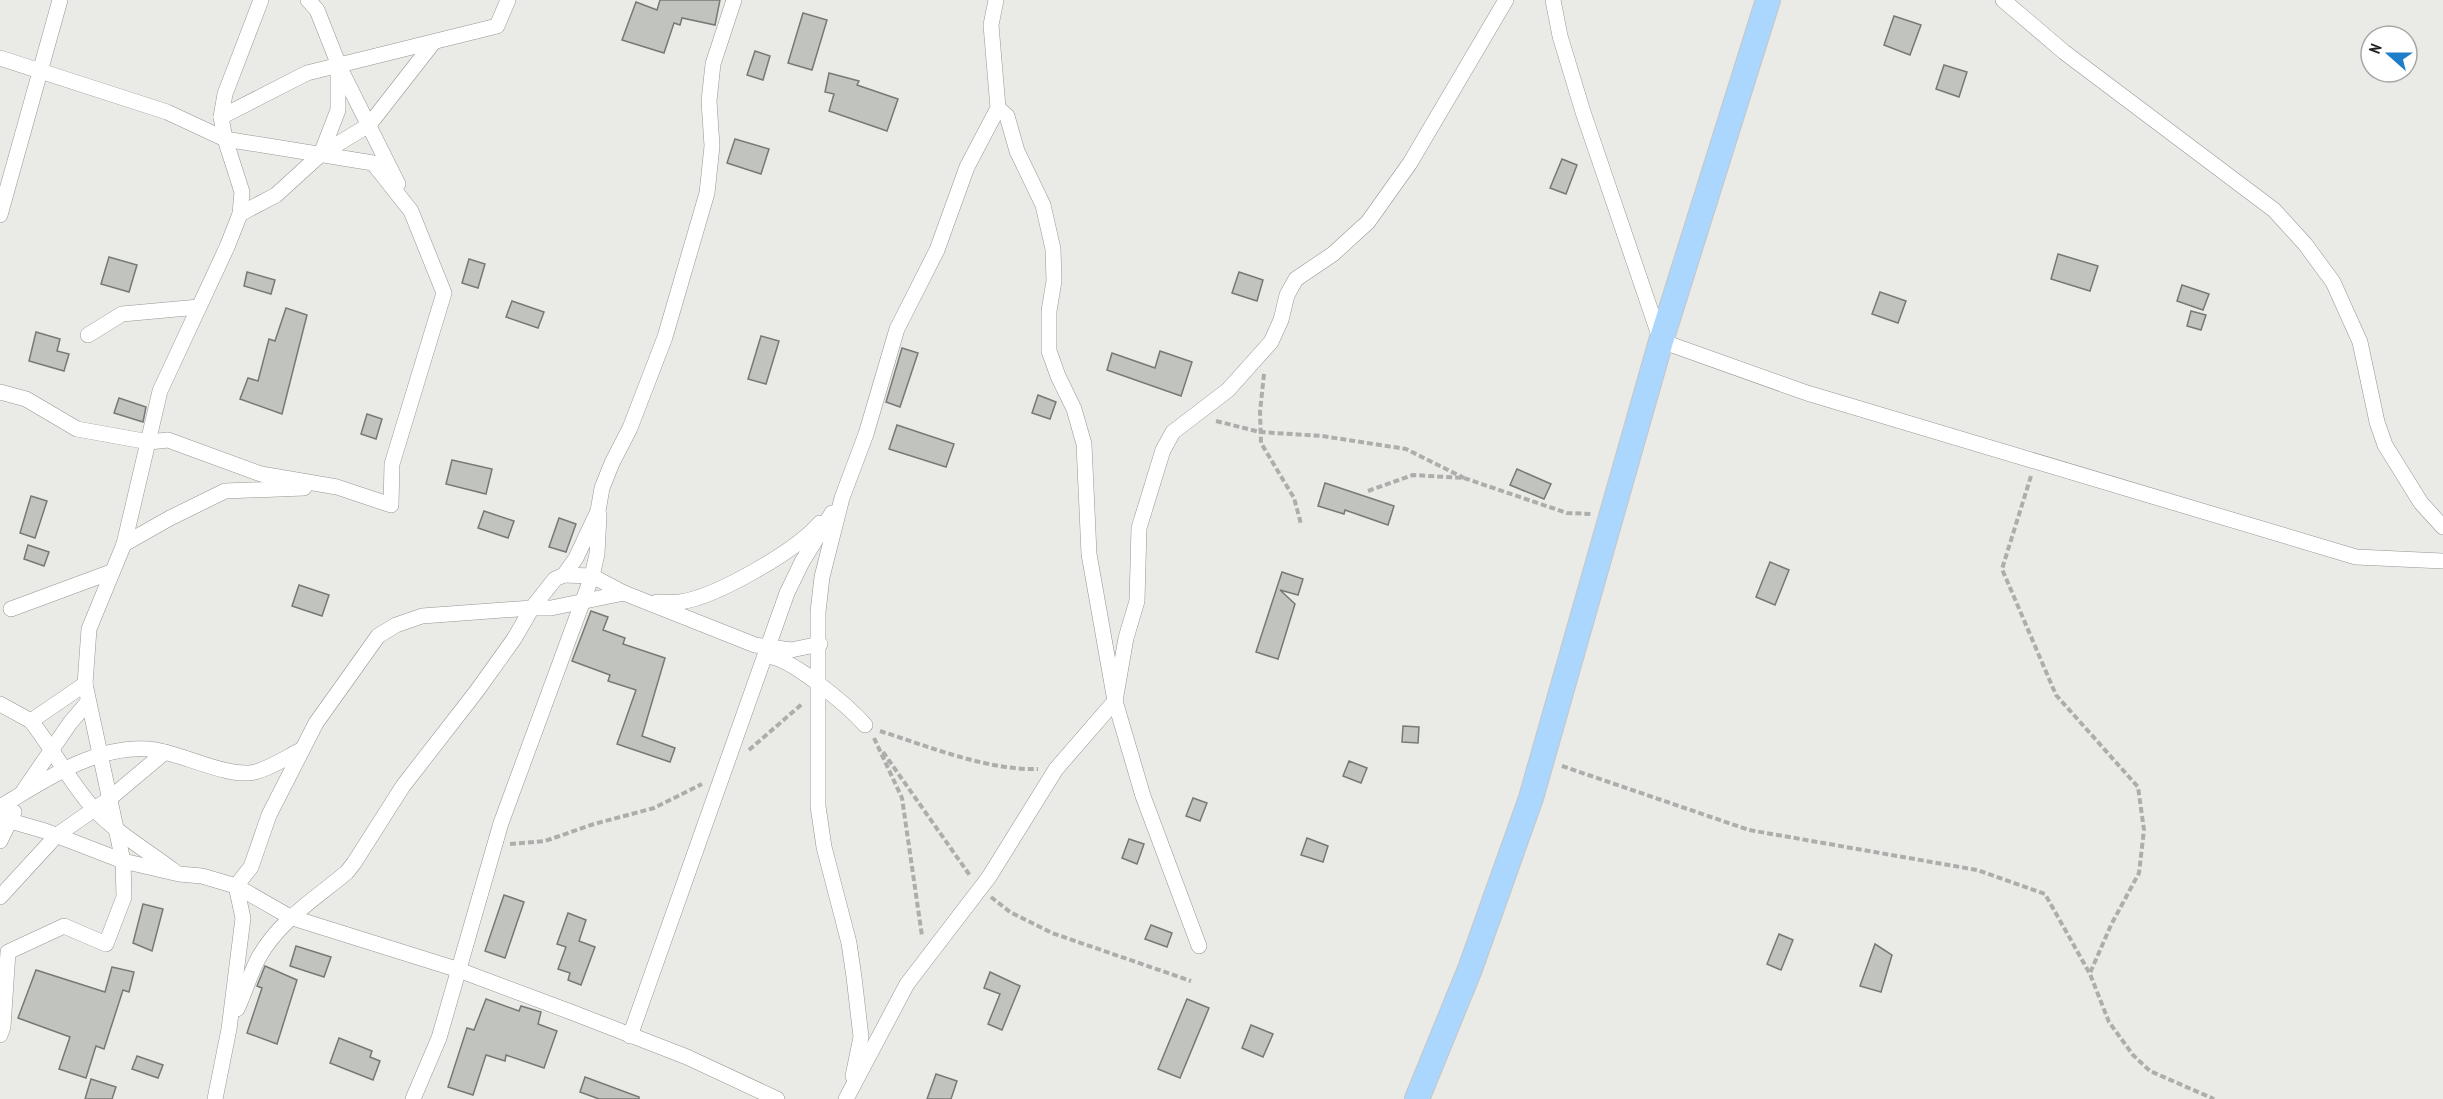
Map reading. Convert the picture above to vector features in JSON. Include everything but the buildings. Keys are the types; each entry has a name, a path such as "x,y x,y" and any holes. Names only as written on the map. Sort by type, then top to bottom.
{"main road":[{"path":"1417,1099 1470,969 1543,759 1661,341 1768,0"}],"street":[{"path":"0,215 60,0"},
{"path":"0,1035 3,1027 8,952 64,926 106,944 124,897 123,861 84,684 89,629 124,544 160,391 240,214 242,192 225,139 221,117 225,94 261,0"},
{"path":"0,392 26,399 77,429 149,442 168,440 261,474 337,487 391,505 392,464 444,293 411,211 338,63 317,10 308,0"},
{"path":"221,117 307,73 338,63 433,43 497,26 508,0"},
{"path":"413,1099 439,1038 456,969 501,823 576,626 582,600 592,576 597,554 598,511 605,480 630,428 665,337 707,193 712,146 709,101 713,64 734,0"},
{"path":"853,1084 853,1066 861,1037 849,943 819,822 817,778 820,644 818,612 822,577 842,498 866,434 897,329 937,250 967,167 998,108 991,25 996,0"},
{"path":"846,1099 907,984 979,888 1056,769 1115,701 1126,638 1137,601 1139,528 1163,450 1173,432 1228,390 1271,342 1281,320 1287,295 1296,279 1333,254 1368,222 1410,163 1506,0"},
{"path":"1553,0 1560,36 1583,112 1661,341 1807,393 2356,557 2443,561"},
{"path":"2003,0 2064,52 2274,210 2305,244 2333,282 2360,342 2377,422 2385,445 2421,503 2443,527"},
{"path":"240,214 276,195 321,154 369,125 433,43"},
{"path":"0,58 167,112 225,139 373,163 411,211"},
{"path":"321,154 338,110 338,63"},
{"path":"998,108 1007,116 1017,151 1043,205 1053,249 1054,281 1049,311 1049,351 1074,409 1084,444 1089,554 1115,701 1143,796 1199,946"},
{"path":"88,334 122,314 199,307"},
{"path":"124,544 225,491 337,487"},
{"path":"650,602 680,602 721,589 794,546 817,527 842,498"},
{"path":"630,1036 767,652 802,562 842,498"},
{"path":"564,575 576,558 598,511"},
{"path":"11,609 111,572"},
{"path":"229,1029 258,958 290,917 347,872 402,786 476,692 514,639 532,608 555,579 564,575 592,576 624,593 767,652 836,696 865,725"},
{"path":"236,886 251,867 270,815 316,723 378,636 396,625 422,616 551,608 624,593"},
{"path":"767,652 820,644"},
{"path":"31,721 84,684"},
{"path":"0,841 5,819 52,749 88,702"},
{"path":"0,704 31,721 52,749 64,772 95,809 179,874"},
{"path":"0,807 100,755 147,749 237,772 254,772 301,750"},
{"path":"0,897 57,836 109,799 165,752"},
{"path":"5,819 123,861 179,874 202,876 236,886 290,917 456,969 687,1057 777,1099"},
{"path":"214,1099 229,1029 243,918 236,886"}],"path":[{"path":"1271,342 1261,391 1260,432 1265,454 1294,498 1301,524"},
{"path":"1192,419 1218,421 1260,432 1322,436 1406,449 1464,478 1567,513 1612,514"},
{"path":"2036,461 2002,569 2056,695 2138,787 2144,830 2139,873 2111,925 2090,974"},
{"path":"1368,491 1413,475 1464,478"},
{"path":"493,852 507,844 545,841 594,824 654,808 725,772 794,712 819,686"},
{"path":"865,725 979,888 1010,912 1052,933 1191,981"},
{"path":"865,725 1019,770 1056,769"},
{"path":"883,752 902,798 922,939"},
{"path":"1543,759 1749,830 1977,870 2045,894 2090,974 2109,1022 2133,1055 2150,1071 2214,1099"}]}
